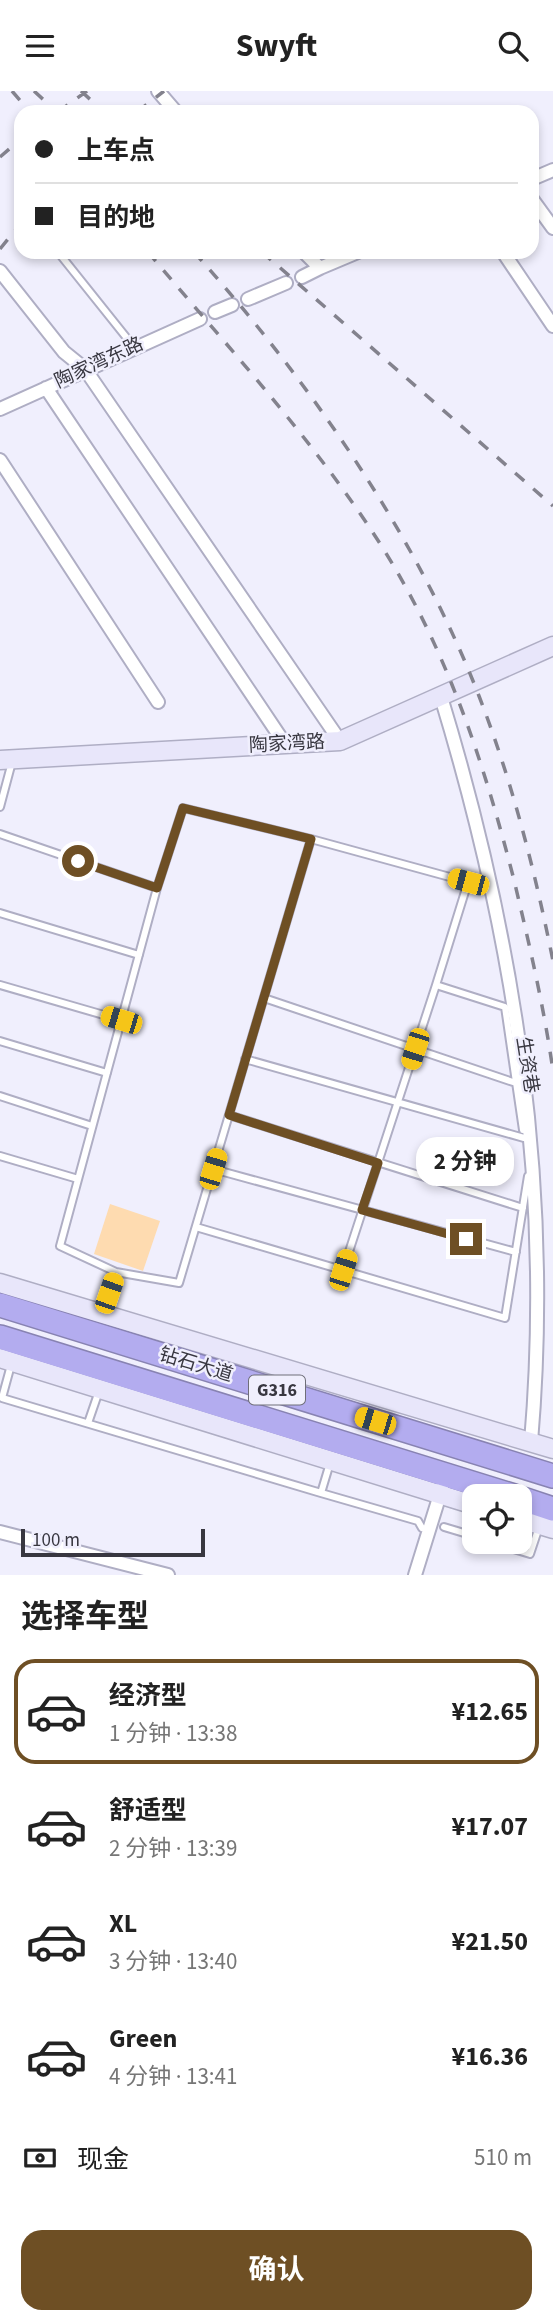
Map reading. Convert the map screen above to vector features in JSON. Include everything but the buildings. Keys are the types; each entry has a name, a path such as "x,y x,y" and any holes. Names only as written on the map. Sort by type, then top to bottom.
{"highway":[{"name":"钻石大道","path":"0,1305 99,1324 553,1476"},
{"name":"钻石大道","path":"0,1337 82,1373 443,1484 462,1487"},
{"path":"532,1508 549,1521"}],"street":[{"path":"158,91 170,105"},
{"path":"539,209 553,228"},
{"path":"311,259 320,268"},
{"path":"302,277 341,259"},
{"path":"508,259 553,326"},
{"path":"0,271 64,352 85,369 340,741"},
{"path":"248,299 286,283"},
{"path":"215,312 232,305"},
{"name":"陶家湾东路","path":"0,409 200,319"},
{"path":"46,388 285,744"},
{"path":"0,460 158,702"},
{"name":"陶家湾路","path":"7,760 340,741 553,646"},
{"name":"生资巷","path":"441,697 477,816 509,947 536,1122 541,1239 540,1375 531,1442"},
{"path":"0,1283 99,1324 553,1449"},
{"path":"6,1360 82,1373 99,1389 330,1461 443,1484 462,1497"},
{"path":"415,1575 443,1484"},
{"path":"0,1532 168,1575"}],"lane":[{"path":"64,259 134,347"},
{"path":"0,807 7,760"},
{"path":"311,839 179,1283 116,1272 60,1246 157,888 183,808 311,839 468,882 343,1270"},
{"path":"0,834 157,888"},
{"path":"0,913 139,955"},
{"path":"0,985 121,1020"},
{"path":"195,1227 505,1318 529,1171 505,1007 436,985"},
{"path":"264,998 516,1083"},
{"path":"0,1041 107,1073"},
{"path":"246,1059 524,1138"},
{"path":"0,1096 92,1126"},
{"path":"229,1115 523,1208"},
{"path":"0,1156 78,1179"},
{"path":"213,1169 516,1252"},
{"path":"99,1324 116,1272"},
{"path":"6,1360 1,1397 418,1521 422,1528"},
{"path":"88,1423 99,1389"},
{"path":"321,1493 330,1461"},
{"path":"532,1551 549,1521"},
{"path":"444,1527 462,1532"}],"shaded area":[{"path":"110,1204 160,1221 143,1271 94,1254"}],"railway":[{"path":"12,91 24,105"},
{"path":"34,91 49,105"},
{"path":"81,91 96,105"},
{"path":"68,105 87,91"},
{"path":"146,105 164,91"},
{"path":"0,157 14,145"},
{"path":"0,249 14,232"},
{"path":"154,259 326,466 379,542 424,622 460,705 502,835 536,975 553,1071"},
{"path":"200,259 278,352 356,462 392,519 454,636 479,696 512,793 553,961"},
{"path":"270,259 553,506"}],"route":[{"path":"78,861 157,888 183,808 311,839 229,1115 378,1163 362,1210 466,1239"}]}
